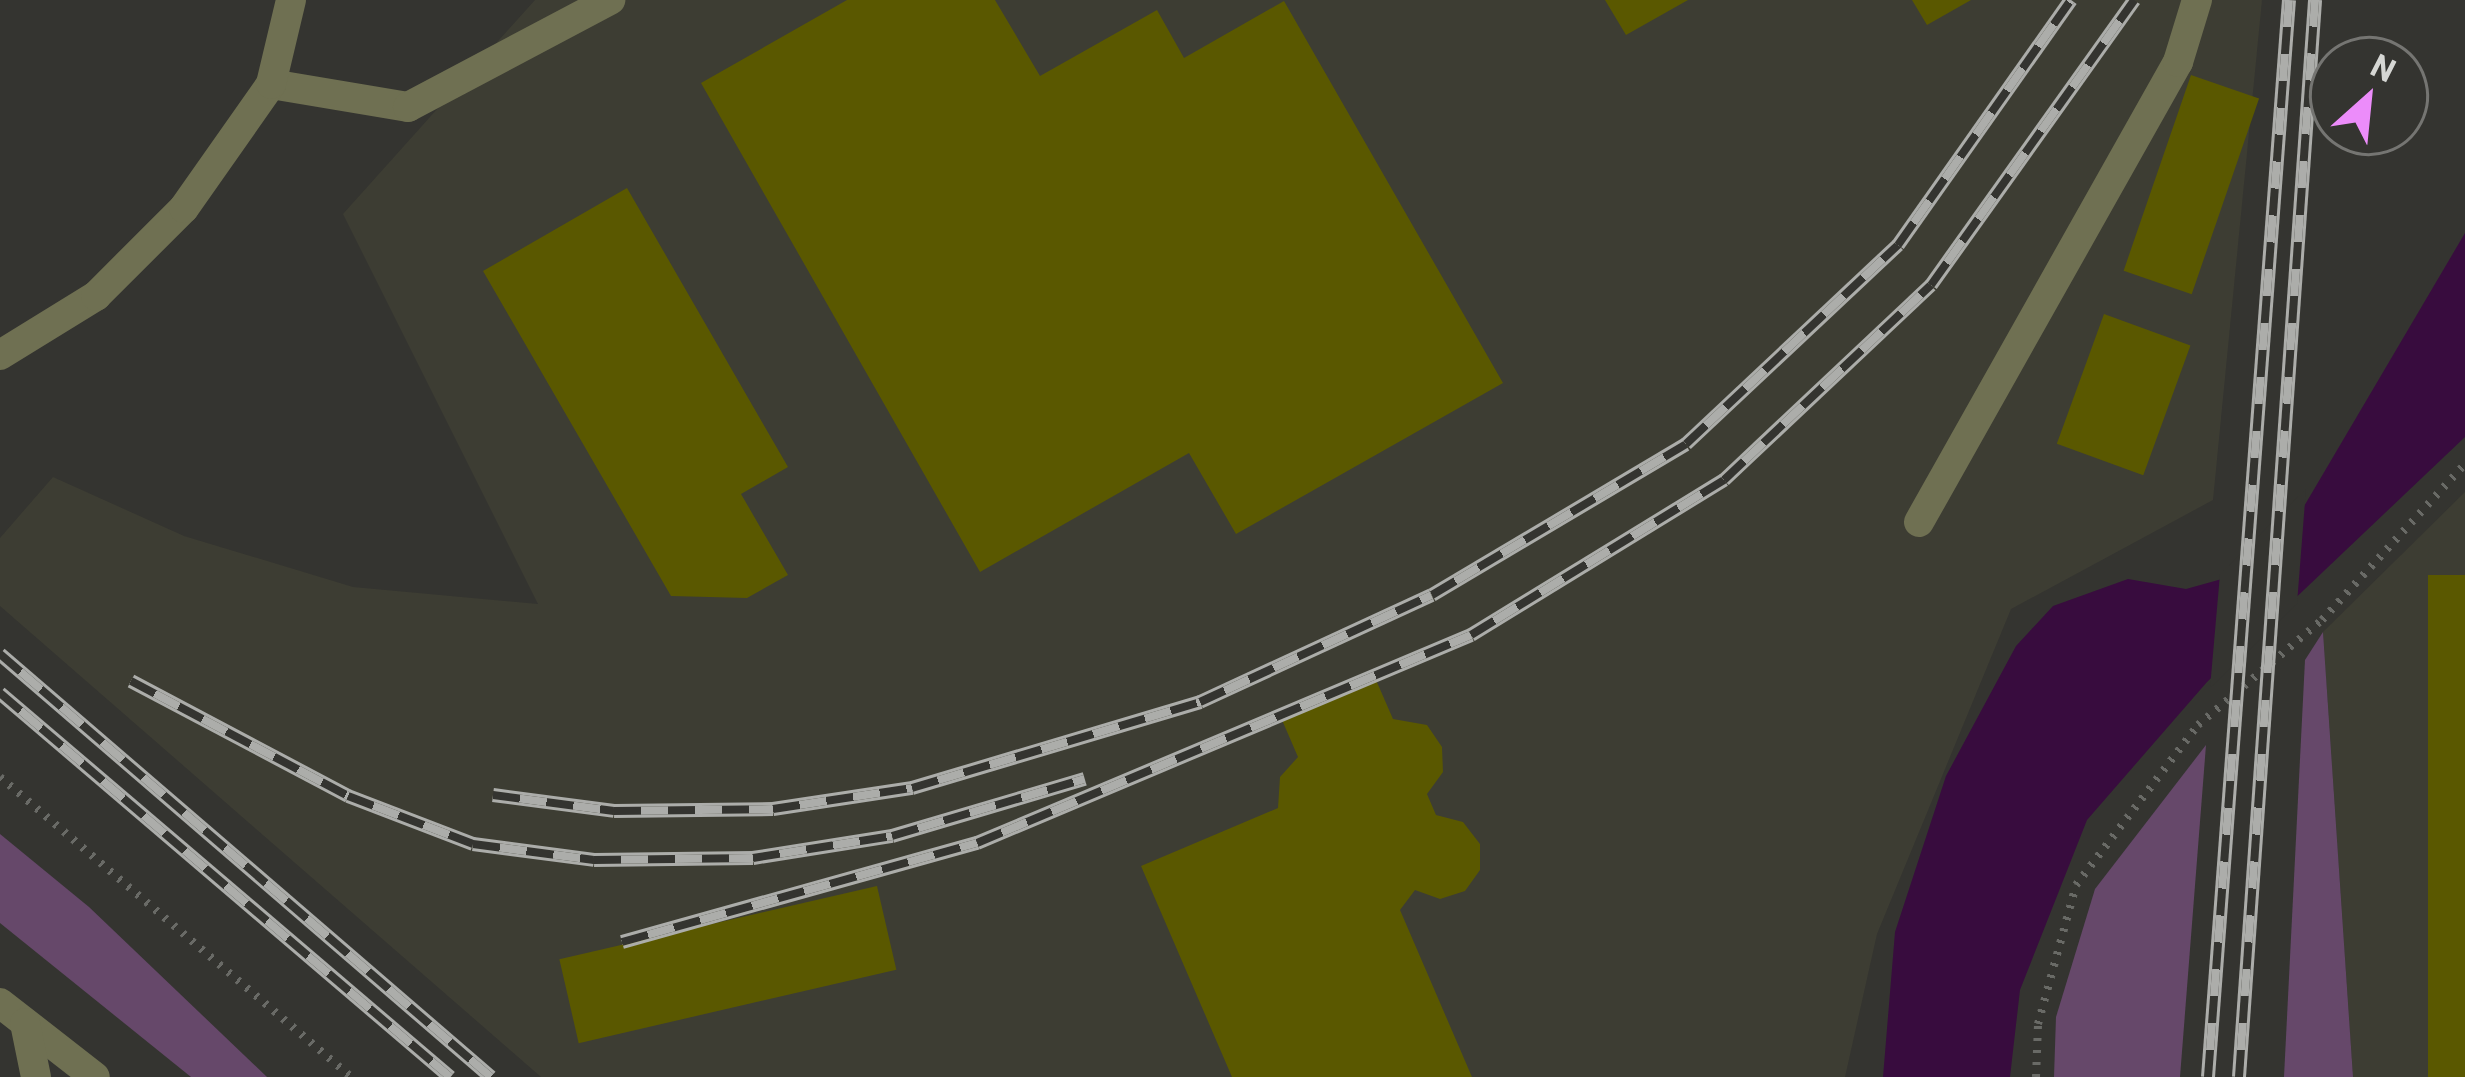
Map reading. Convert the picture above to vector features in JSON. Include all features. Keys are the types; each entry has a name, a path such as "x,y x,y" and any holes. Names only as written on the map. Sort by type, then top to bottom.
{"street":[{"path":"0,355 96,296 184,208 272,84 291,0"},
{"path":"272,84 408,107 610,0"},
{"path":"1919,522 2178,62 2197,0"},
{"path":"0,1003 95,1077"},
{"path":"25,1023 36,1077"}],"path":[{"path":"2036,1077 2038,1024 2076,885 2198,725 2322,620 2465,464"},
{"path":"0,777 351,1077"}],"shaded area":[{"path":"535,0 2262,0 2213,500 2011,609 1877,934 1845,1077 541,1077 0,606 0,538 53,477 184,536 353,587 538,604 343,214"},
{"path":"2465,233 2465,437 2207,682 2087,820 2020,990 2010,1077 1883,1077 1895,932 1946,776 2016,646 2053,606 2128,579 2186,589 2229,577 2303,508"},
{"path":"2465,492 2465,1077 2353,1077 2323,632"},
{"path":"2323,632 2353,1077 2284,1077 2305,660"},
{"path":"2206,745 2180,1077 2054,1077 2056,1017 2095,889"},
{"path":"0,834 89,907 267,1077 191,1077 0,923"}],"pier":[{"path":"2306,489 2297,604 2210,688 2220,574"}],"building":[{"path":"847,0 995,0 1040,76 1157,10 1184,58 1284,1 1503,383 1236,534 1189,453 980,572 701,83"},
{"path":"1605,0 1688,0 1626,35"},
{"path":"1912,0 1971,0 1927,25"},
{"path":"2191,75 2259,98 2192,294 2124,271"},
{"path":"627,188 788,467 741,494 788,575 747,598 671,596 483,271"},
{"path":"2104,314 2190,345 2143,475 2057,444"},
{"path":"2428,575 2465,575 2465,1077 2428,1077"},
{"path":"1376,680 1393,719 1427,725 1442,747 1443,772 1427,794 1436,815 1463,822 1480,844 1480,870 1465,891 1440,899 1415,890 1400,910 1472,1077 1232,1077 1141,866 1278,808 1280,777 1298,757 1282,720"},
{"path":"877,886 896,970 579,1043 559,959"}],"railway":[{"path":"493,795 614,811 773,809 912,788 1200,702 1432,595 1686,444 1898,245 2071,0"},
{"path":"622,942 977,843 1471,635 1724,480 1931,285 2134,0"},
{"path":"2208,1077 2289,0"},
{"path":"2239,1077 2315,0"},
{"path":"0,654 491,1077"},
{"path":"131,681 348,796 473,844 594,860 753,858 892,836 1085,779"},
{"path":"0,693 450,1077"}]}
